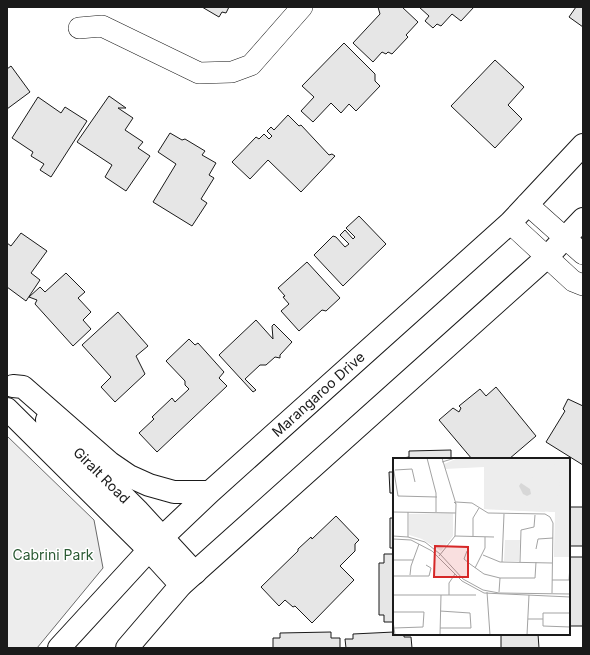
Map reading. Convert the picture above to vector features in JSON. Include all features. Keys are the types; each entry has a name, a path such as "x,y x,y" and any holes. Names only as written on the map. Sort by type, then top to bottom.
{"main road":[{"name":"Marangaroo Drive","path":"59,648 155,544 210,492 510,223 583,145"},
{"path":"127,648 188,579 547,257 583,219"},
{"path":"10,383 23,387 110,463 129,476 149,485 174,492 210,492"},
{"name":"Giralt Road","path":"10,383 137,510 155,544"},
{"name":"Giralt Road","path":"7,409 155,544 188,579"}],"street":[{"path":"79,28 102,26 199,73 232,72 251,65 302,7"},
{"path":"528,204 583,254"},
{"path":"510,223 573,281 583,285"}],"green space":[{"name":"Cabrini Park","path":"7,436 94,520 103,568 37,648 7,648"}],"building":[{"path":"202,7 229,7 226,13 222,12 219,17"},
{"path":"378,7 402,7 418,22 406,35 408,37 392,54 382,52 373,62 353,43 380,14"},
{"path":"419,7 474,7 461,21 452,14 441,26 437,24 433,28 425,21 429,16"},
{"path":"576,7 583,7 583,27 569,17"},
{"path":"344,43 375,74 375,81 380,86 356,111 349,104 341,113 331,103 313,122 301,111 314,97 302,86"},
{"path":"495,60 524,87 508,105 522,119 495,148 451,106"},
{"path":"11,66 30,92 7,109 7,69"},
{"path":"109,96 126,108 118,108 133,118 125,130 143,142 138,148 150,156 126,191 105,177 112,165 77,142"},
{"path":"38,97 61,113 65,107 87,121 51,177 40,170 44,164 31,156 33,152 12,138"},
{"path":"288,115 299,126 301,125 329,155 332,154 335,156 301,192 268,160 250,179 232,162 256,137 259,139 264,134 269,139 272,136 267,131 271,127 274,130"},
{"path":"170,133 182,140 185,139 205,151 202,155 216,163 209,175 214,178 201,199 207,203 192,226 153,202 176,164 158,152"},
{"path":"359,216 386,244 343,286 314,255 333,236 336,237 345,247 349,244 340,235 345,230 353,239 355,237 346,228"},
{"path":"21,233 47,251 31,273 40,280 26,301 7,287 7,243 11,246"},
{"path":"307,262 340,298 326,311 322,310 299,331 281,311 289,304 283,297 285,296 278,288"},
{"path":"66,273 85,292 78,298 91,312 83,320 91,329 73,346 35,304 37,300 29,297 40,287 45,292"},
{"path":"118,312 148,346 136,356 145,374 115,402 101,387 111,377 82,345"},
{"path":"256,320 273,339 272,326 274,324 292,342 280,355 280,358 275,357 266,365 260,365 245,379 256,390 253,392 219,355"},
{"path":"189,339 195,345 198,343 224,372 219,378 227,386 157,452 139,433 154,419 152,417 172,398 175,402 189,389 185,385 185,381 166,361"},
{"path":"496,387 536,436 510,458 471,458 439,420 453,408 459,412 461,408 459,406 480,389 486,396"},
{"path":"568,399 583,406 583,465 546,442 565,411 563,409"},
{"path":"451,450 451,458 403,458 409,457 409,451"},
{"path":"389,472 393,472 393,493 390,493"},
{"path":"570,507 583,507 583,546 570,546"},
{"path":"336,516 359,540 355,544 355,551 340,566 354,580 312,623 295,606 293,607 285,600 279,606 261,587 298,551 298,549 311,537 312,539"},
{"path":"390,518 393,518 393,548 390,548"},
{"path":"384,554 393,554 393,622 384,622 384,615 379,615 379,563 384,563"},
{"path":"570,557 583,557 583,626 570,626"},
{"path":"331,632 331,638 340,638 340,648 273,648 273,638 280,638 280,633"},
{"path":"393,632 393,635 404,635 404,637 411,637 412,648 346,648 345,639 353,639 353,634"},
{"path":"501,635 538,635 539,648 501,648"}]}
